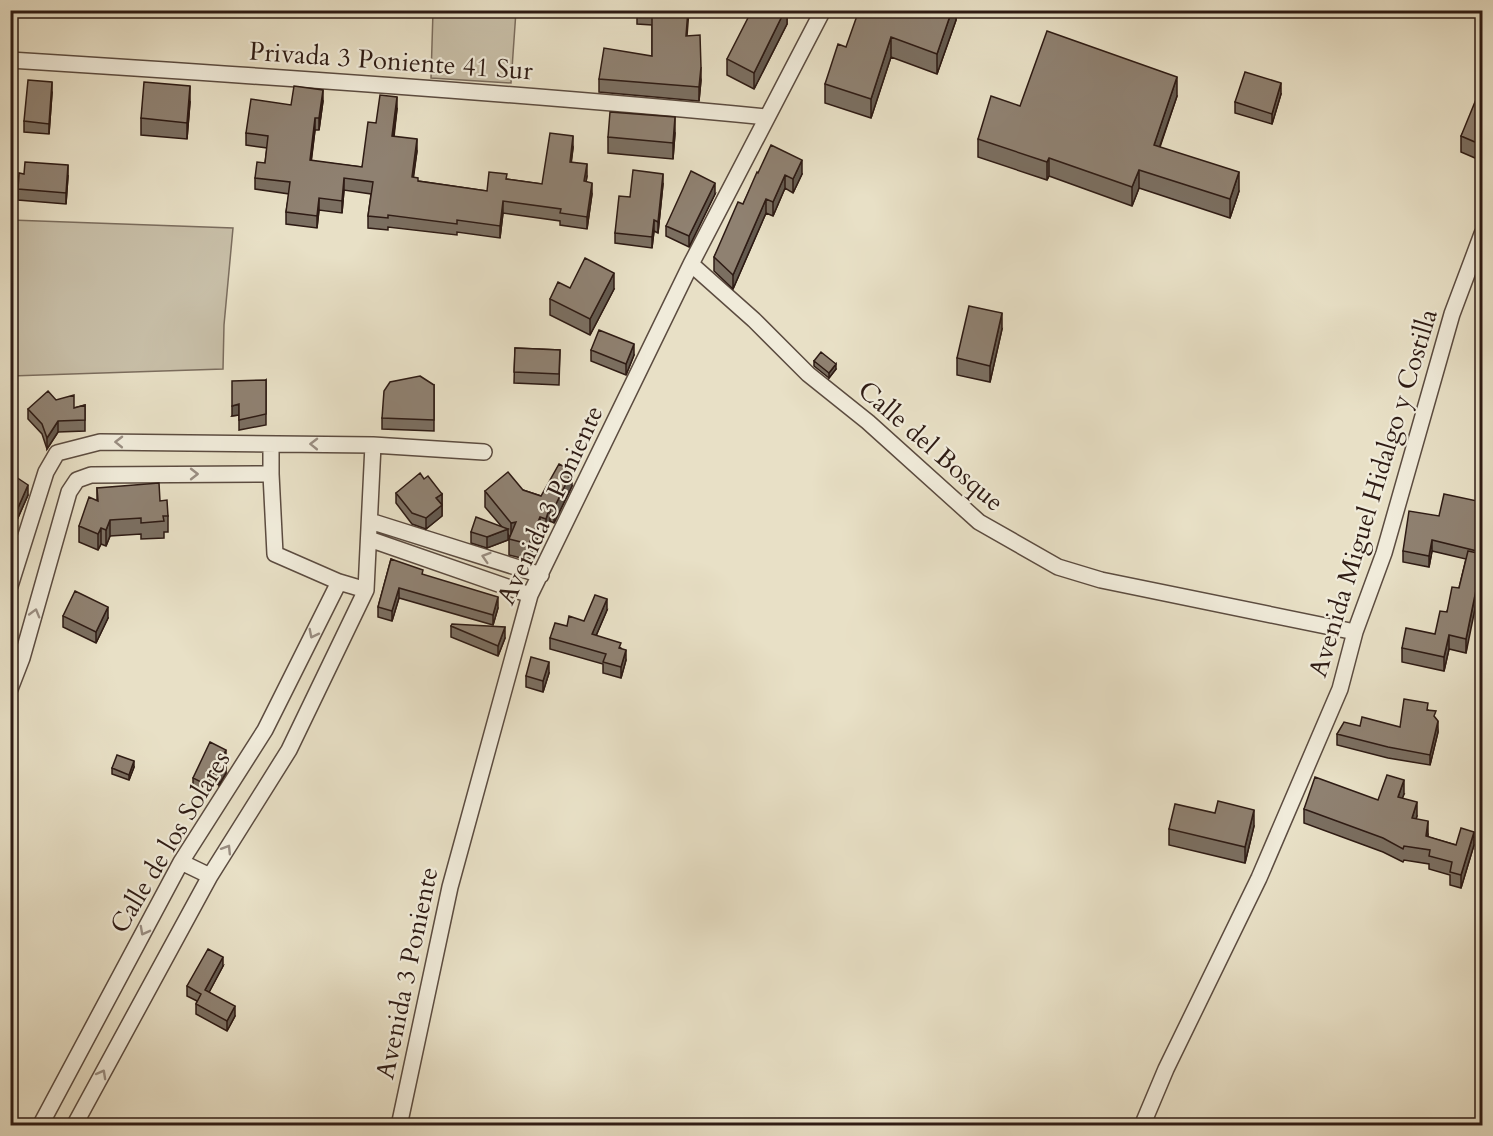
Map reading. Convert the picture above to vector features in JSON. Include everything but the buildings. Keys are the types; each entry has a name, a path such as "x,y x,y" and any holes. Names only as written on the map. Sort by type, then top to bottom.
{"street":[{"name":"Avenida 3 Poniente","path":"399,1125 450,887 530,595 691,264 823,10"},
{"name":"Privada 3 Poniente 41 Sur","path":"10,60 361,82 767,117"},
{"name":"Avenida Miguel Hidalgo y Costilla","path":"1142,1125 1166,1070 1259,878 1340,689 1355,632 1384,553 1452,314 1482,234"},
{"name":"Calle del Bosque","path":"691,264 754,320 808,374 868,422 979,522 1058,567 1101,580 1355,632"},
{"path":"10,586 46,472 57,453 100,442 373,445 483,452"},
{"path":"272,444 271,474 275,554 339,582 366,590"},
{"name":"Calle de los Solares","path":"74,1125 210,876 289,750 366,590 373,445"},
{"path":"10,689 22,658 69,492 77,480 91,475 271,474"},
{"path":"370,521 541,575"},
{"path":"369,539 530,595"},
{"name":"Calle de los Solares","path":"40,1125 181,862 265,730 339,582"},
{"path":"181,862 210,876"}],"shaded area":[{"path":"433,11 516,11 511,83 431,78"},
{"path":"11,220 233,228 224,325 223,369 11,376"}]}
